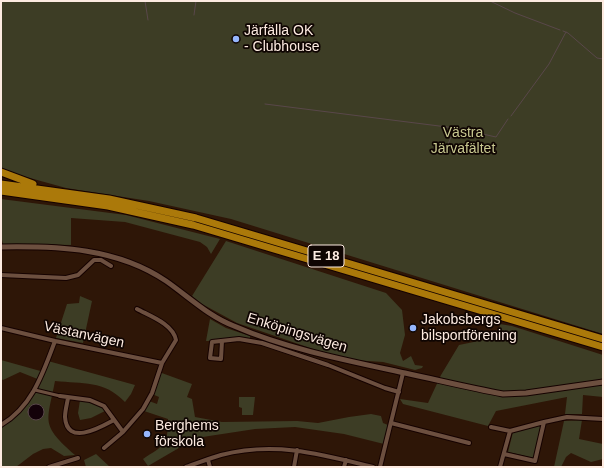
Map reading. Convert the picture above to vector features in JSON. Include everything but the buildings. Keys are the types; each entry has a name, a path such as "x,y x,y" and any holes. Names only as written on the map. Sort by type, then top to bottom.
{"highway":[{"path":"1,172 45,189"},
{"name":"E 18","path":"1,184 109,199 196,218 603,339"},
{"name":"E 18","path":"1,191 108,206 193,225 603,347"}],"street":[{"name":"Enköpingsvägen","path":"1,247 58,247 80,249 121,258 152,272 200,308 233,326 352,363 503,394 526,393 603,382"},
{"path":"1,276 66,278 78,275 94,260 101,260 112,266"},
{"path":"104,448 123,432 138,416 148,401 162,363 176,340 175,334 159,322 137,309"},
{"name":"Västanvägen","path":"1,328 55,341 162,363"},
{"path":"222,341 221,359 210,358 212,342 239,339 262,342 399,392"},
{"path":"1,425 18,412 35,390 42,377 55,341"},
{"path":"380,467 403,373"},
{"path":"35,390 68,398 96,402 104,406 123,432"},
{"path":"68,398 65,417 67,425 74,432 92,432 114,420"},
{"path":"491,427 510,431 567,417 603,419"},
{"path":"535,467 544,422"},
{"path":"391,423 469,443"},
{"path":"500,467 510,431"},
{"path":"186,467 242,451 269,448 298,450 373,467"},
{"path":"294,467 298,450"},
{"path":"504,454 535,461"},
{"path":"49,467 67,465 78,458"},
{"path":"208,460 210,467"},
{"path":"344,467 346,460"}],"green space":[{"name":"Västra Järvafältet","path":"1,1 603,1 603,334 231,219 149,201 66,188 1,170"},
{"path":"1,199 126,215 220,239 211,254 207,247 200,242 125,222 71,218 71,245 3,244 1,236"},
{"path":"226,241 386,293 402,310 405,335 400,353 403,361 411,356 415,365 423,366 422,368 415,370 383,362 352,360 316,350 237,323 202,304 192,296"},
{"path":"80,296 92,301 83,343 56,338 67,304 79,303"},
{"path":"210,319 226,328 250,336 250,340 206,341"},
{"path":"500,324 512,326 603,355 603,397 583,395 582,414 565,414 567,397 496,411 488,426 403,404 400,399 428,403 441,375 459,345 493,338 498,340 501,337 499,334"},
{"path":"1,360 44,372 48,361 135,385 125,402 117,395 101,386 55,381 50,406 49,422 51,429 56,436 75,455 64,456 51,448 43,449 33,454 16,467 1,467 1,425 18,412 40,380 20,372 3,380 1,379"},
{"path":"159,372 192,384 187,397 192,399 195,417 222,422 297,421 318,423 371,414 381,416 383,423 388,425 384,444 344,434 295,427 255,429 196,438 148,466 143,459 163,444 166,440 168,428 168,419 144,411 149,401 157,404 159,397 152,394"},
{"path":"239,397 255,397 253,415 242,415 242,408 239,407"},
{"path":"80,400 90,400 107,410 91,418 80,420 78,413"},
{"path":"582,420 579,439 603,444 603,459 591,462 571,453 566,457 561,467 554,467 564,421"},
{"path":"537,425 541,427 534,458 508,452 513,432"},
{"path":"96,454 110,467 86,467 84,460"}],"shaded area":[{"path":"36,404 43,409 44,412 39,419 36,420 29,415 28,412 33,405"}],"waterway":[{"path":"145,1 148,20"},
{"path":"194,15 196,1"},
{"path":"490,1 515,13 560,30"},
{"path":"563,31 568,33 597,58 603,59"},
{"path":"511,116 549,64 566,32"},
{"path":"265,104 455,128"},
{"path":"445,151 455,128 496,137 508,119"}],"place":[{"name":"Järfälla OK - Clubhouse","path":"236,39"},
{"name":"Jakobsbergs bilsportförening","path":"413,328"},
{"name":"Berghems förskola","path":"147,434"}]}
